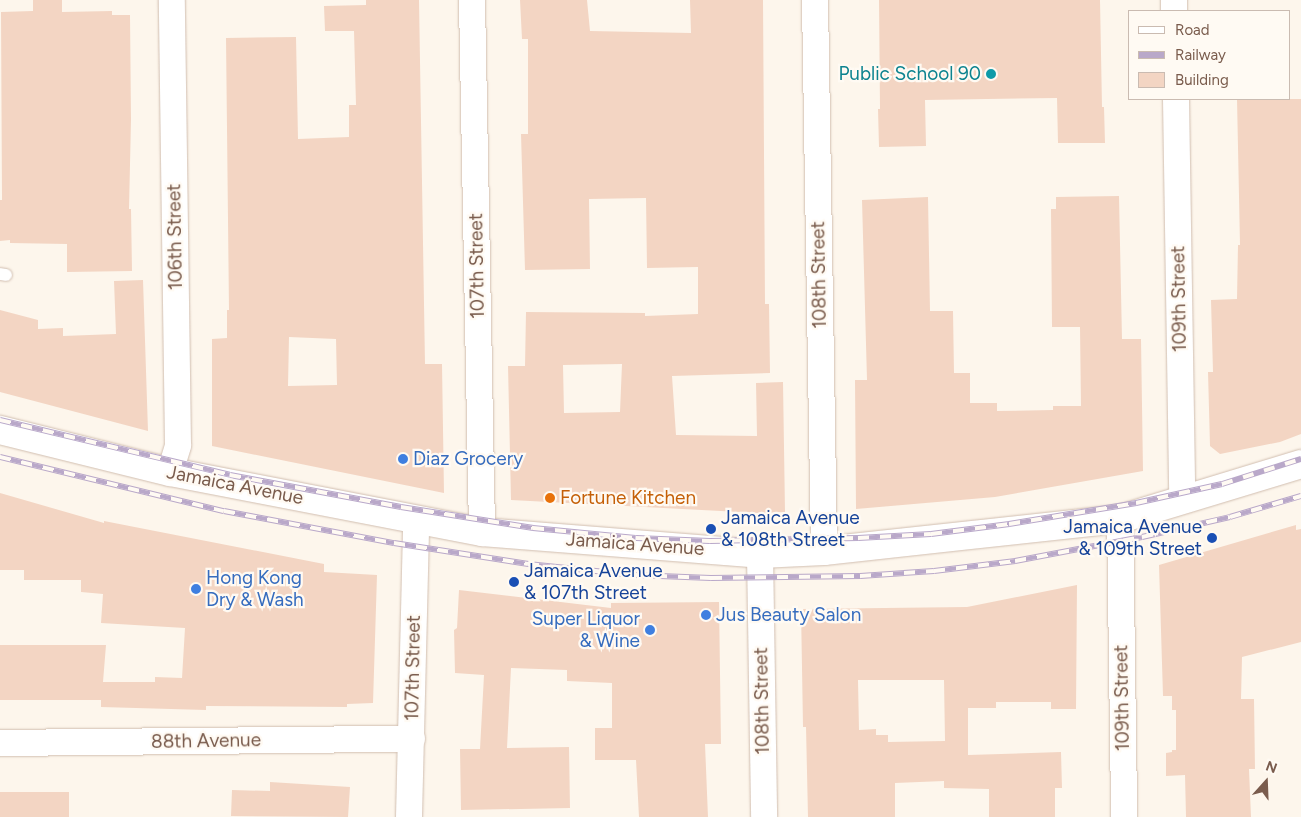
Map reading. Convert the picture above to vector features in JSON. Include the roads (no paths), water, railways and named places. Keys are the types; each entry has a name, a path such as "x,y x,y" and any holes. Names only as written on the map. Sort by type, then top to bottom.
{"main road":[{"name":"Jamaica Avenue","path":"0,430 170,472 482,532 760,554 824,551 1120,519 1301,464"}],"street":[{"name":"106th Street","path":"170,472 178,445 172,0"},
{"name":"107th Street","path":"472,0 482,532"},
{"name":"108th Street","path":"815,0 824,551"},
{"name":"109th Street","path":"1176,100 1182,500"},
{"name":"109th Street","path":"1120,519 1124,817"},
{"name":"107th Street","path":"409,817 416,520"},
{"name":"108th Street","path":"760,554 764,817"},
{"name":"88th Avenue","path":"0,743 412,739"}],"railway":[{"path":"0,420 230,475 401,507 533,528 636,538 710,541 858,538 931,534 1009,524 1136,503 1222,484 1301,459"},
{"path":"0,457 224,511 394,543 528,564 634,575 711,578 860,576 934,571 1015,561 1142,537 1230,517 1301,496"}],"place":[{"name":"Public School 90","path":"991,74"},
{"name":"Diaz Grocery","path":"403,459"},
{"name":"Fortune Kitchen","path":"550,498"},
{"name":"Jamaica Avenue & 108th Street","path":"711,529"},
{"name":"Jamaica Avenue & 109th Street","path":"1212,538"},
{"name":"Jamaica Avenue & 107th Street","path":"514,582"},
{"name":"Hong Kong Dry & Wash","path":"196,589"},
{"name":"Jus Beauty Salon","path":"706,615"},
{"name":"Super Liquor & Wine","path":"650,630"}]}
